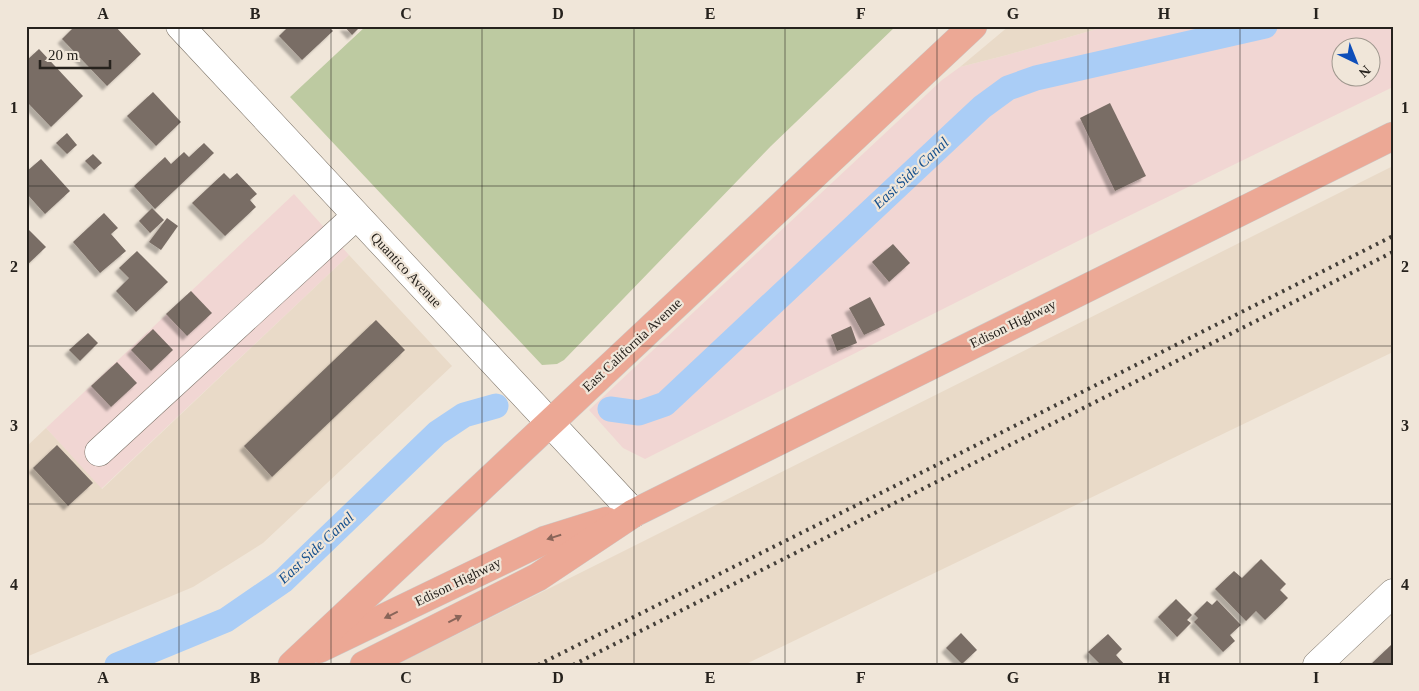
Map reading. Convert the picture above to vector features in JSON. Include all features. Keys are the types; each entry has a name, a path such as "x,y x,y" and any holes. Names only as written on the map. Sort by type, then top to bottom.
{"main road":[{"name":"East California Avenue","path":"291,664 973,26"},
{"name":"Edison Highway","path":"364,665 538,577 634,513 1393,136"},
{"name":"Edison Highway","path":"291,664 545,540 634,513"}],"street":[{"name":"Quantico Avenue","path":"180,26 548,423 634,513"},
{"path":"99,452 356,216"},
{"path":"1317,665 1393,593"}],"shaded area":[{"path":"1009,26 1107,26 960,67"},
{"path":"1107,26 1393,26 1393,87 1098,231 645,459 623,448 589,410 942,80 960,67"},
{"path":"1393,166 1393,352 744,665 396,665"},
{"path":"294,194 349,255 101,489 46,428"},
{"path":"349,255 452,366 263,543 193,587 26,657 26,447 46,428 102,489"}],"green space":[{"path":"366,26 896,26 771,146 564,360 557,364 542,365 290,97"}],"building":[{"path":"75,26 115,26 141,54 107,86 62,39"},
{"path":"289,26 328,26 333,31 302,60 279,36"},
{"path":"344,26 361,26 352,35"},
{"path":"39,49 83,96 51,127 26,101 26,61"},
{"path":"153,92 181,122 156,146 127,116"},
{"path":"1110,103 1146,176 1115,191 1080,118"},
{"path":"67,133 77,145 67,154 56,143"},
{"path":"204,143 214,153 155,209 134,186 165,157 171,164 184,152 189,157"},
{"path":"93,154 102,163 94,170 85,161"},
{"path":"41,159 70,191 45,214 26,193 26,172"},
{"path":"224,173 230,179 237,173 257,194 250,200 256,207 225,236 192,203"},
{"path":"152,208 164,220 150,233 139,221"},
{"path":"104,213 118,228 111,234 126,251 100,273 73,242"},
{"path":"167,218 178,226 161,250 149,242"},
{"path":"26,227 46,247 26,266"},
{"path":"893,244 910,263 889,282 872,262"},
{"path":"137,251 168,282 136,312 116,291 129,278 119,268"},
{"path":"191,291 212,313 187,336 166,314"},
{"path":"870,297 885,325 864,335 849,308"},
{"path":"376,320 405,350 272,477 244,446"},
{"path":"851,326 857,343 837,351 831,335"},
{"path":"153,329 173,350 151,371 131,350"},
{"path":"88,333 98,343 80,361 69,350"},
{"path":"117,362 137,383 111,407 91,386"},
{"path":"57,445 93,483 68,506 33,468"},
{"path":"1261,559 1286,584 1280,590 1288,598 1265,620 1256,611 1246,621 1215,589 1234,571 1242,578"},
{"path":"1176,599 1192,615 1187,620 1191,623 1177,637 1158,617"},
{"path":"1217,600 1241,625 1230,635 1235,641 1223,652 1194,622 1198,618 1194,614 1207,601 1212,605"},
{"path":"961,633 977,650 962,664 946,648"},
{"path":"1108,634 1122,649 1116,655 1125,665 1097,665 1099,663 1088,652"},
{"path":"1391,645 1393,665 1370,665"}],"waterway":[{"name":"East Side Canal","path":"610,409 639,413 665,404 982,107 1008,88 1036,78 1265,26"},
{"name":"East Side Canal","path":"117,665 226,620 283,581 437,433 464,415 496,406"}],"railway":[{"path":"538,665 1393,236"},
{"path":"573,665 1393,252"}]}
